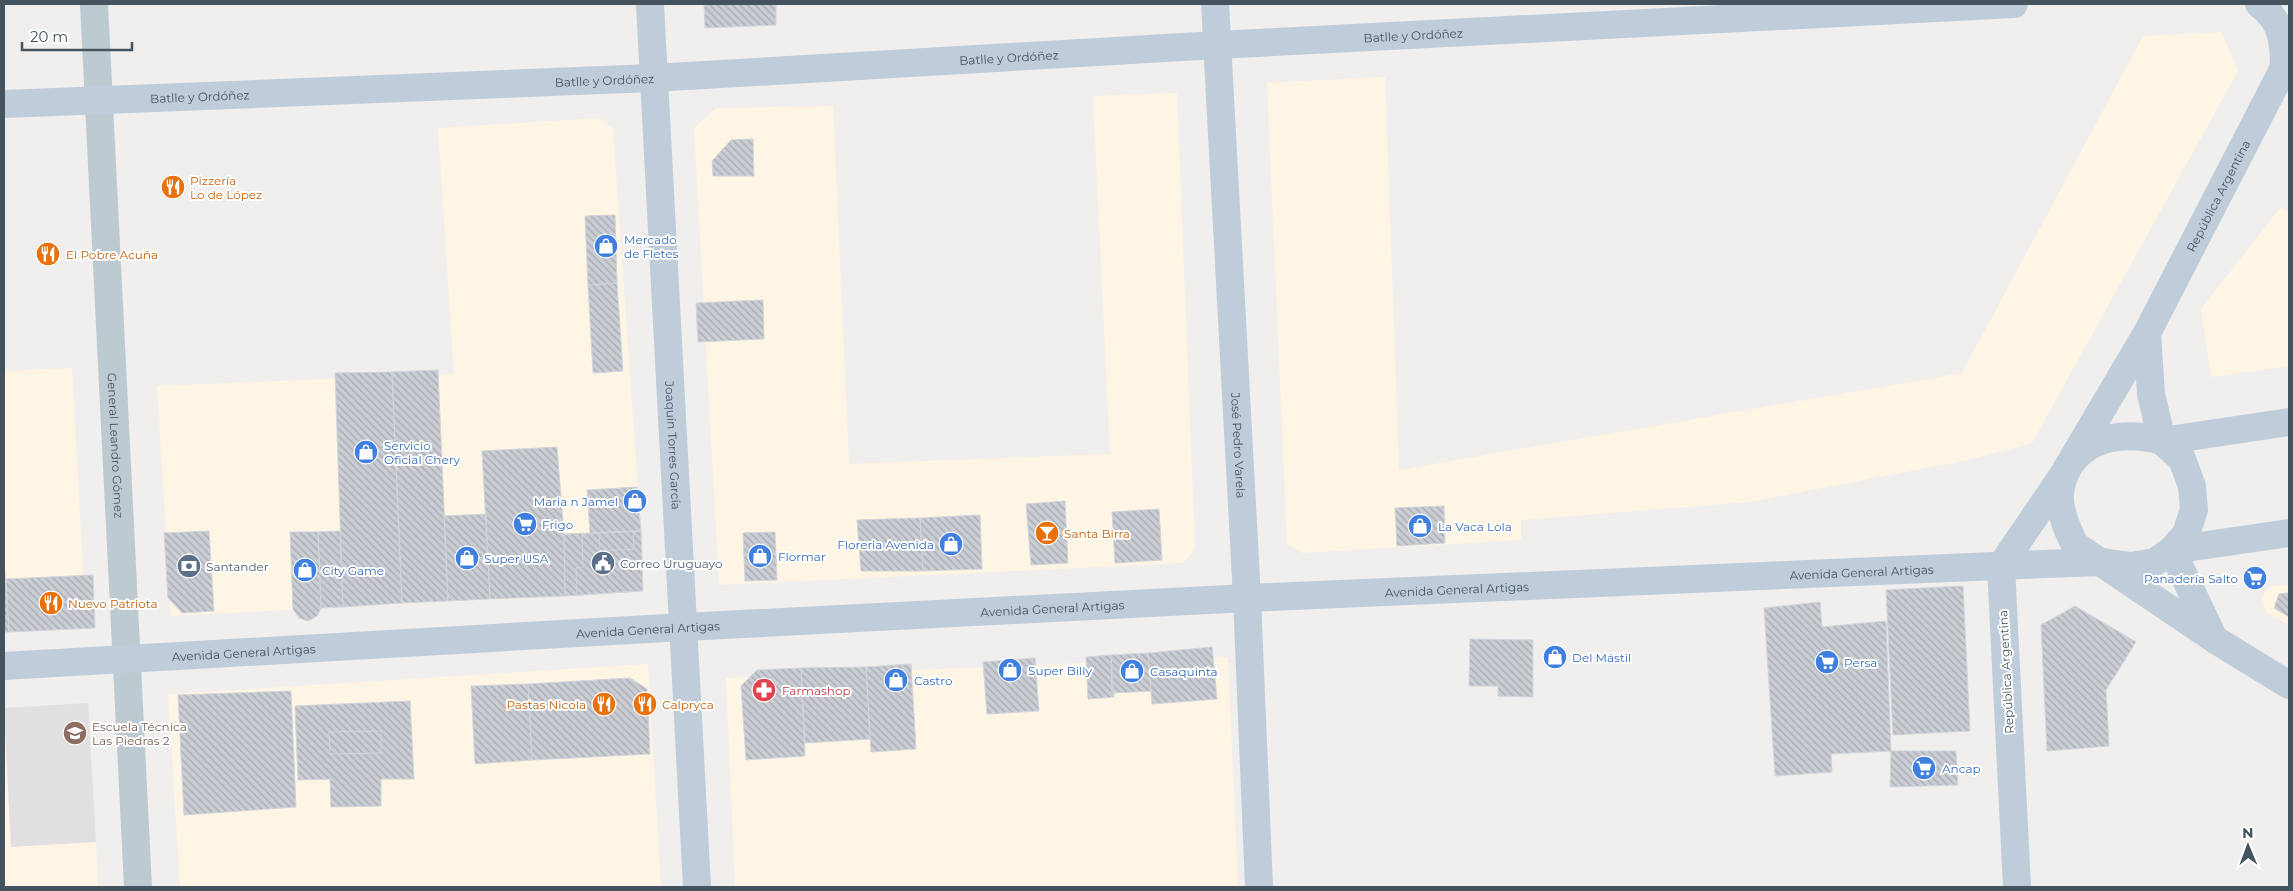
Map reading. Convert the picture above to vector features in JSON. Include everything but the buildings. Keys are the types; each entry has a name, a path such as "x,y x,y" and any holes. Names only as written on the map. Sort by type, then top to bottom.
{"street":[{"name":"General Leandro Gómez","path":"94,4 138,887"},
{"name":"Joaquín Torres García","path":"650,4 697,887"},
{"name":"José Pedro Varela","path":"1215,4 1247,598 1259,887"},
{"name":"Batlle y Ordóñez","path":"4,104 653,78 1880,7 2014,4"},
{"path":"2259,4 2268,11 2279,27 2284,44 2286,65"},
{"name":"República Argentina","path":"2017,887 2001,566 2063,475 2147,333 2286,65"},
{"path":"2102,562 2131,566 2155,562 2172,550 2186,534 2194,510 2192,486 2182,458 2162,440 2151,394 2147,333"},
{"path":"2063,475 2075,457 2092,444 2118,436 2143,435 2162,440 2289,422"},
{"name":"República Argentina","path":"2063,475 2060,500 2064,522 2076,545 2214,639 2289,685"},
{"path":"2172,550 2289,534"},
{"path":"2172,550 2214,639"},
{"name":"Avenida General Artigas","path":"4,666 684,627 1247,598 2102,562"}],"shaded area":[{"path":"2222,32 2238,71 2032,443 1968,460 1750,502 1521,520 1521,540 1302,553 1287,544 1267,83 1385,77 1399,470 1962,373 2143,36"},
{"path":"1177,93 1195,549 1183,563 719,585 694,128 716,108 833,106 849,464 1110,454 1093,96"},
{"path":"598,118 613,129 645,592 171,616 157,386 454,374 438,128"},
{"path":"2280,208 2289,211 2289,366 2211,377 2201,309"},
{"path":"72,368 86,626 4,630 4,371"},
{"path":"2289,584 2289,625 2266,612 2262,598 2269,587"},
{"path":"1228,657 1238,887 735,887 726,678"},
{"path":"648,664 661,887 180,887 168,694"},
{"path":"88,703 96,842 11,847 4,708"},
{"path":"4,713 11,846 96,842 98,887 4,887"}],"place":[{"name":"Pizzería Lo de López","path":"173,187"},
{"name":"Mercado de Fletes","path":"606,246"},
{"name":"El Pobre Acuña","path":"48,254"},
{"name":"Servicio Oficial Chery","path":"366,452"},
{"name":"Maria n Jamel","path":"635,501"},
{"name":"Frigo","path":"525,524"},
{"name":"La Vaca Lola","path":"1420,526"},
{"name":"Santa Birra","path":"1047,533"},
{"name":"Floreria Avenida","path":"951,544"},
{"name":"Flormar","path":"760,556"},
{"name":"Super USA","path":"467,558"},
{"name":"Correo Uruguayo","path":"603,563"},
{"name":"Santander","path":"189,566"},
{"name":"City Game","path":"305,570"},
{"name":"Panadería Salto","path":"2255,578"},
{"name":"Nuevo Patriota","path":"51,603"},
{"name":"Del Mástil","path":"1555,657"},
{"name":"Persa","path":"1827,662"},
{"name":"Super Billy","path":"1010,670"},
{"name":"Casaquinta","path":"1132,671"},
{"name":"Castro","path":"896,680"},
{"name":"Farmashop","path":"764,690"},
{"name":"Pastas Nicola","path":"604,704"},
{"name":"Calpryca","path":"645,704"},
{"name":"Escuela Técnica Las Piedras 2","path":"75,733"},
{"name":"Ancap","path":"1924,768"}]}
